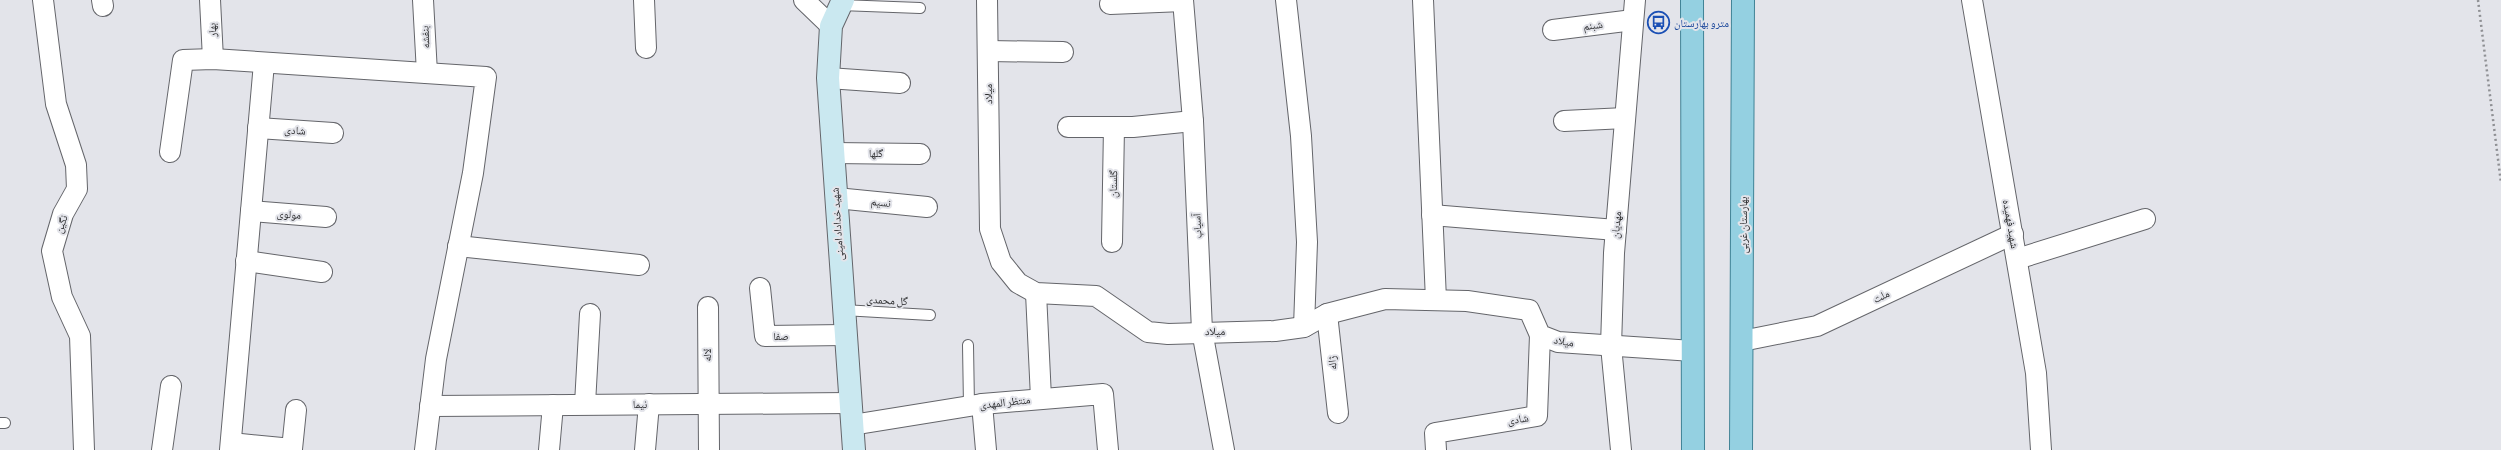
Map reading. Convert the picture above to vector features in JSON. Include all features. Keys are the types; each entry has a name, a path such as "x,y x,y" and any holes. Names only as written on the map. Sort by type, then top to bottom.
{"main road":[{"path":"1692,0 1694,450"},
{"name":"بهارستان غربی","path":"1741,450 1743,0"}],"street":[{"name":"نگین","path":"43,0 56,104 76,165 78,189 63,214 52,251 62,297 80,336 84,450"},
{"name":"بهار","path":"210,0 213,59"},
{"name":"بنفشه","path":"423,0 427,73"},
{"path":"644,0 646,48"},
{"path":"804,0 831,26"},
{"name":"میلاد","path":"987,0 990,229 1001,262 1018,283 1036,293 1096,296 1148,332 1168,334 1202,331 1275,331 1304,327 1327,314 1385,299 1467,301 1529,310 1540,335 1558,342 1693,351"},
{"path":"1110,4 1183,0"},
{"name":"آسیاب","path":"1183,0 1192,121 1202,331 1224,450"},
{"path":"1286,0 1301,136 1306,234 1304,327"},
{"path":"1423,0 1436,300"},
{"name":"مهدیان","path":"1621,450 1611,346 1616,230 1635,0"},
{"name":"شهید فهمیده","path":"1972,0 2036,373 2041,450"},
{"name":"شهید خداداد امینی","path":"842,3 831,26 828,78 843,310 854,450"},
{"name":"شبنم","path":"1553,30 1633,20"},
{"path":"988,51 1063,52"},
{"path":"170,152 183,60 213,59 486,77 472,173 436,359 425,450"},
{"path":"264,63 230,446 292,449 296,410"},
{"path":"828,78 900,83"},
{"path":"1564,122 1625,118"},
{"path":"1068,128 1114,127 1192,121"},
{"name":"گلستان","path":"1112,242 1114,127"},
{"name":"شادی","path":"258,128 333,133"},
{"name":"گلها","path":"833,152 920,154"},
{"name":"نسیم","path":"836,198 927,207"},
{"name":"مولوی","path":"250,211 326,218"},
{"path":"1432,215 1616,230"},
{"path":"2017,259 2145,219"},
{"name":"ملت","path":"1742,341 1817,326 2013,234"},
{"path":"458,246 639,265"},
{"path":"246,261 322,272"},
{"name":"صفا","path":"760,288 765,336 845,335"},
{"path":"1036,293 1041,398"},
{"name":"لاله","path":"708,307 707,404 709,450"},
{"path":"585,404 590,314"},
{"name":"ژاله","path":"1327,314 1338,413"},
{"name":"شادی","path":"1436,450 1435,433 1537,416 1540,335"},
{"path":"162,450 171,386"},
{"name":"منتظر المهدی","path":"852,425 976,405 1041,398 1103,394 1108,450"},
{"name":"نیما","path":"430,406 850,403"},
{"path":"645,450 649,404"},
{"path":"549,450 553,405"},
{"path":"976,405 986,450"}],"lane":[{"path":"842,3 920,8"},
{"name":"گل محمدی","path":"843,310 930,315"},
{"path":"968,345 976,405"}],"path":[{"path":"2478,0 2501,183"}],"place":[{"name":"مترو بهارستان","path":"1658,23"}]}
